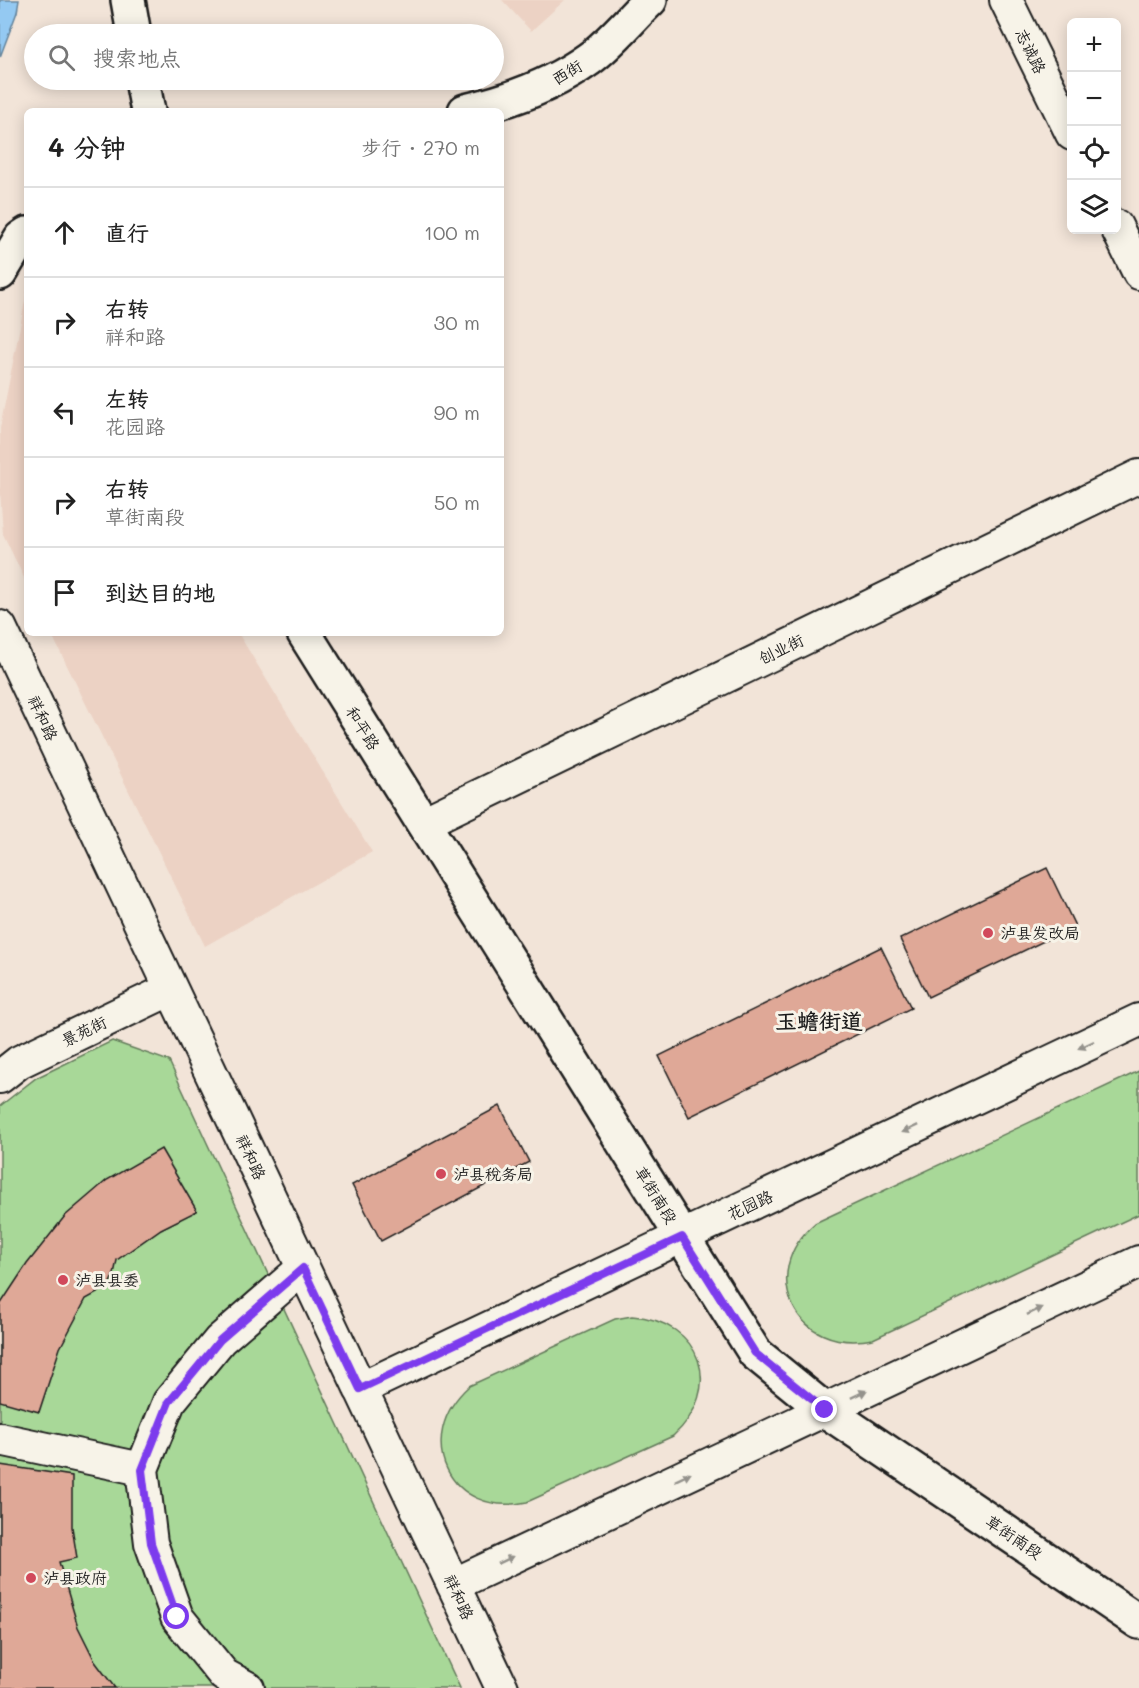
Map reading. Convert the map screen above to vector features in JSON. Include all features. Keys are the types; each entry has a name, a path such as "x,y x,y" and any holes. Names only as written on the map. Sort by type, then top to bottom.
{"main road":[{"path":"128,0 132,24"},
{"name":"西街","path":"478,108 542,87 590,58 650,0"},
{"path":"144,90 147,108"},
{"path":"0,273 24,236"},
{"name":"和平路","path":"306,636 423,823"},
{"name":"草街南段","path":"423,823 755,1353 825,1410 1139,1622"}],"street":[{"name":"志诚路","path":"1006,0 1067,126"},
{"path":"1120,234 1139,273"},
{"name":"创业街","path":"423,823 1139,476"},
{"name":"祥和路","path":"0,627 502,1688"},
{"name":"景苑街","path":"0,1077 19,1062 171,989"},
{"name":"花园路","path":"360,1389 1139,1020"},
{"path":"453,1585 1139,1262"},
{"path":"248,1688 224,1676 177,1617 151,1543 142,1470 169,1402 220,1340 303,1268"},
{"path":"0,1439 142,1470"}],"shaded area":[{"path":"502,0 565,0 531,31"},
{"path":"24,306 24,578 3,534 0,428"},
{"path":"52,636 240,636 372,852 205,946"}],"green space":[{"path":"112,1041 169,1061 460,1688 0,1688 0,1106 36,1078"},
{"path":"1139,1071 1139,1214 873,1339 846,1341 823,1335 805,1323 793,1306 787,1286 788,1265 797,1243 815,1223"},
{"path":"632,1316 656,1321 675,1330 689,1344 698,1360 701,1379 698,1398 689,1418 673,1436 527,1502 500,1504 477,1498 460,1486 447,1470 442,1450 443,1428 452,1407 469,1386 615,1319"}],"water":[{"path":"0,0 19,0 17,12 0,57"}],"building":[{"name":"泸县发改局","path":"1047,868 1075,926 928,997 900,939"},
{"path":"881,947 911,1008 689,1117 659,1056"},
{"name":"泸县税务局","path":"500,1106 529,1162 381,1241 352,1185"},
{"name":"泸县县委","path":"161,1149 197,1211 161,1229 117,1260 108,1287 86,1299 60,1348 39,1412 0,1401 0,1305 27,1264 65,1216 107,1180"},
{"name":"泸县政府","path":"0,1465 72,1476 72,1527 77,1558 59,1562 78,1627 96,1663 115,1688 0,1688"}],"place":[{"name":"泸县发改局","path":"988,933"},
{"name":"泸县税务局","path":"441,1174"},
{"name":"泸县县委","path":"63,1280"},
{"name":"泸县政府","path":"31,1578"}],"district":[{"name":"玉蟾街道","path":"819,1021"}],"route":[{"path":"177,1617 151,1543 142,1470 169,1402 220,1340 303,1268 360,1389 682,1237 755,1353 825,1410"}]}
